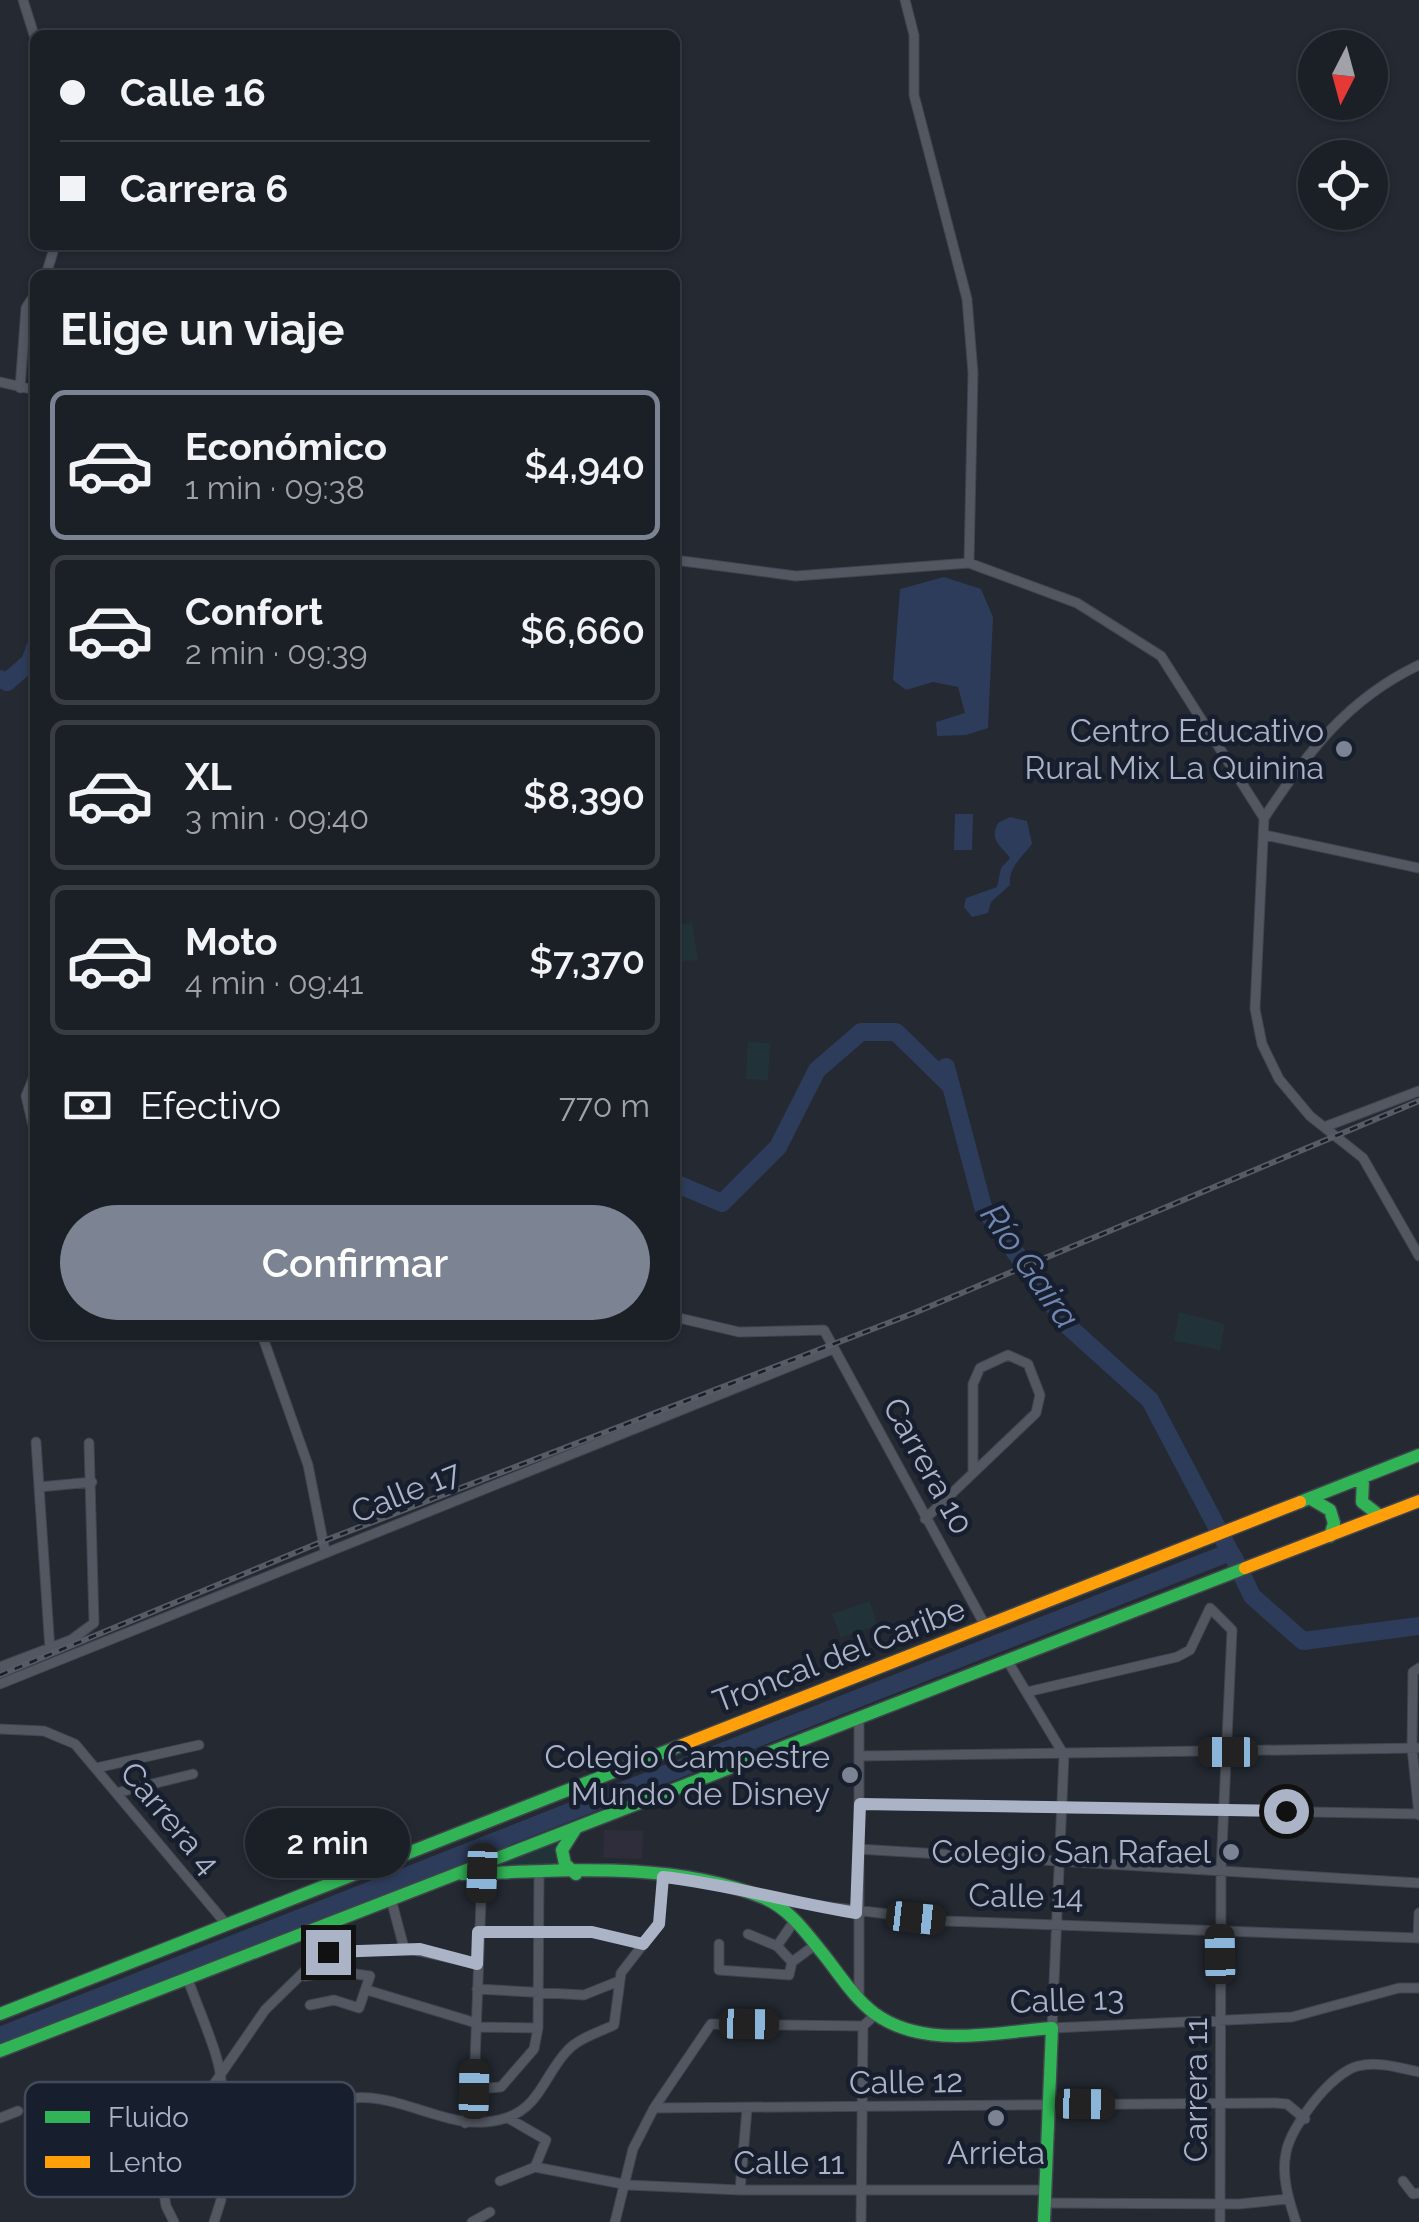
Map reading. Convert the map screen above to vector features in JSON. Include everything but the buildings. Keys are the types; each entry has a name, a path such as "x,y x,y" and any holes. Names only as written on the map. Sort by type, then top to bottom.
{"main road":[{"name":"Troncal del Caribe","path":"0,2014 1313,1500 1419,1455"},
{"path":"1363,1480 1363,1505 1380,1516"},
{"path":"1313,1500 1330,1510 1334,1523 1330,1536"},
{"name":"Troncal del Caribe","path":"0,2051 1419,1501"},
{"path":"576,1874 565,1864 562,1850 578,1827"},
{"name":"Calle 14","path":"456,1874 663,1877 712,1882 768,1899"},
{"name":"Calle 13","path":"768,1899 795,1920 875,2014 915,2031 1052,2028"},
{"path":"1044,2222 1052,2028"}],"street":[{"path":"23,0 32,30"},
{"path":"905,0 914,35 914,95 967,300 973,373 969,563"},
{"path":"20,388 26,308 30,302"},
{"path":"0,382 30,389"},
{"path":"680,561 796,576 969,563 1076,603 1161,656 1264,818 1255,1009 1262,1044 1279,1079 1310,1116 1363,1158 1400,1216 1419,1256"},
{"path":"1264,818 1294,770 1338,718 1382,682 1419,665"},
{"path":"1265,834 1419,868"},
{"path":"30,1086 26,1096 30,1113"},
{"path":"1327,1126 1419,1092"},
{"name":"Carrera 10","path":"680,1318 739,1332 824,1330 924,1519 986,1626"},
{"path":"264,1340 308,1465 325,1551"},
{"name":"Calle 17","path":"0,1684 833,1350"},
{"path":"924,1519 1036,1413 1040,1395 1028,1364 1008,1356 980,1368 973,1384 973,1470"},
{"path":"36,1442 50,1649 56,1661"},
{"path":"0,1667 50,1649 87,1631 94,1622 88,1443"},
{"path":"38,1487 92,1482"},
{"name":"Carrera 11","path":"1027,1692 1177,1657 1190,1650 1210,1608 1232,1634 1221,1869 1220,2222"},
{"path":"1007,1660 1064,1754 1065,1808 1052,2028"},
{"path":"860,1804 1419,1814 1417,1669"},
{"path":"859,1718 859,1998"},
{"name":"Carrera 4","path":"0,1729 44,1731 75,1744 227,1925"},
{"path":"96,1768 199,1745"},
{"path":"862,1756 1416,1748"},
{"path":"116,1792 193,1774"},
{"path":"858,1849 1419,1884"},
{"path":"465,2123 474,2089 482,1873"},
{"path":"474,2089 501,2087 534,2049 540,1991 538,1874"},
{"path":"355,2097 465,2123 508,2118 526,2108 568,2049 614,2025 619,1980 659,1924 663,1877"},
{"path":"391,1899 404,1948"},
{"name":"Calle 14","path":"768,1899 946,1922 1419,1938"},
{"path":"1419,1913 1419,1938"},
{"path":"778,1946 795,1920"},
{"path":"478,1932 592,1932 643,1944"},
{"path":"748,1934 778,1946 792,1962"},
{"path":"719,1944 719,1970 789,1976 792,1962 815,1944"},
{"path":"213,2082 265,2010 328,1952 404,1948 477,1964"},
{"path":"302,1977 334,1971 370,1976 359,2008 338,2000 310,2004"},
{"path":"188,1980 222,2070 223,2082"},
{"path":"477,1990 584,1995 619,1980"},
{"name":"Calle 13","path":"1052,2028 1292,2017 1399,1988 1419,1988"},
{"path":"367,1990 476,2025 538,2028"},
{"path":"861,2222 864,2026 875,2014"},
{"path":"615,2222 628,2184 634,2149 654,2108 711,2024 864,2026"},
{"path":"1296,2222 1288,2199 1286,2151 1320,2093 1349,2070 1384,2064 1419,2072"},
{"name":"Calle 12","path":"654,2108 1287,2104 1305,2119"},
{"path":"740,2190 747,2108"},
{"path":"0,2118 18,2111"},
{"path":"500,2181 535,2167 546,2140 508,2118"},
{"name":"Calle 11","path":"535,2167 628,2184 740,2190 862,2188 1220,2203 1288,2199"},
{"path":"1403,2181 1413,2194 1419,2193"},
{"path":"167,2197 174,2222"},
{"path":"214,2222 221,2200"},
{"path":"472,2222 490,2212"}],"shaded area":[{"path":"692,923 698,960 680,962 680,924"},
{"path":"748,1042 770,1043 768,1080 746,1079"},
{"path":"1179,1312 1225,1324 1220,1350 1174,1341"},
{"path":"870,1601 877,1625 841,1638 832,1614"},
{"path":"604,1830 643,1831 642,1859 603,1858"},
{"path":"557,1843 556,1858 562,1871 491,1863"}],"water":[{"path":"944,577 981,589 993,617 988,728 966,735 937,736 936,722 965,713 958,687 933,682 906,690 893,680 900,589"},
{"path":"955,814 973,814 972,850 954,850"},
{"path":"1010,817 1027,821 1032,844 1013,868 1010,885 991,902 988,913 972,917 964,907 966,898 997,887 1001,868 1010,858 998,843 995,829"}],"waterway":[{"name":"Río Gaira","path":"0,679 7,682 30,662"},
{"name":"Río Gaira","path":"680,1185 722,1203 778,1147 817,1070 861,1032 896,1032 949,1084"},
{"path":"0,2036 1230,1552 1150,1400 1068,1326 983,1207 946,1067"},
{"name":"Río Gaira","path":"1233,1556 1252,1596 1303,1641 1419,1626"}],"railway":[{"path":"0,1675 321,1542 914,1313 1419,1101"}],"traffic: fast":[{"path":"1300,1502 1419,1455"},
{"path":"1363,1480 1362,1502 1380,1516"},
{"path":"1313,1500 1330,1510 1334,1523 1330,1536"},
{"path":"0,2051 1245,1568"},
{"path":"0,2014 682,1745"},
{"path":"576,1828 562,1850 565,1864 576,1874"},
{"path":"462,1874 615,1871 691,1878 728,1886 764,1898 790,1915 860,2000 894,2024 915,2032 960,2036 1052,2028 1044,2222"}],"traffic: slow":[{"path":"1245,1568 1419,1501"},
{"path":"682,1745 1300,1502"}],"place":[{"name":"Centro Educativo Rural Mix La Quinina","path":"1344,749"},
{"name":"Colegio Campestre Mundo de Disney","path":"850,1775"},
{"name":"Colegio San Rafael","path":"1231,1852"},
{"name":"Arrieta","path":"996,2118"}],"route":[{"path":"328,1952 420,1949 477,1964 478,1932 592,1932 643,1944 659,1924 663,1877 712,1882 768,1899 856,1913 860,1804 1286,1811"}]}
